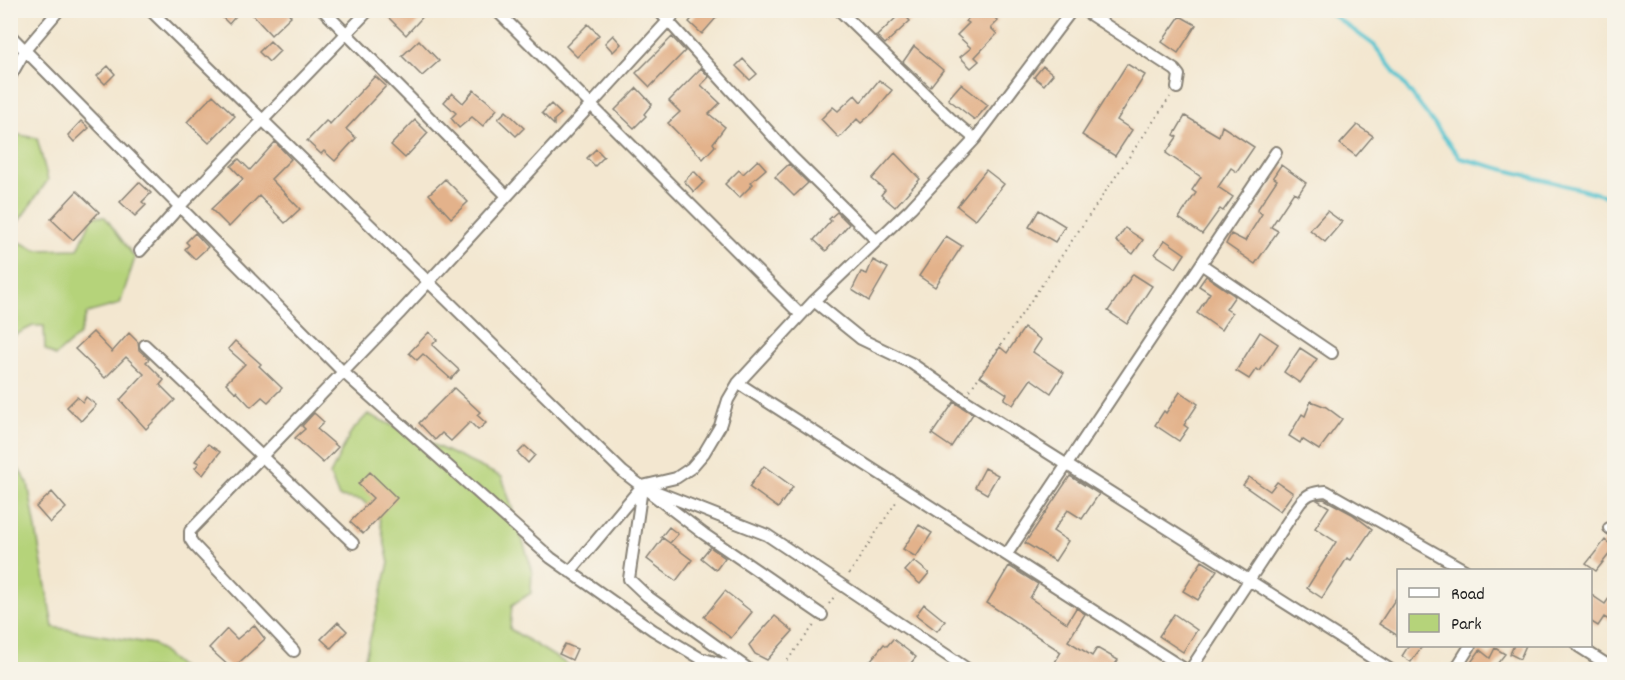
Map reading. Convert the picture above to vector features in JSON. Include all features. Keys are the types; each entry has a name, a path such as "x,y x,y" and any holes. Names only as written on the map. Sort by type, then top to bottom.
{"street":[{"path":"10,77 26,49 59,10"},
{"path":"150,10 623,472 704,534 822,615"},
{"path":"323,10 507,196"},
{"path":"140,251 369,10"},
{"path":"496,10 801,315"},
{"path":"658,10 791,156 877,241"},
{"path":"294,651 190,539 190,531 428,282 678,10"},
{"path":"839,10 950,118 975,139"},
{"path":"570,572 642,486 676,478 691,468 704,453 720,426 728,400 738,383 814,301 877,241 975,139 1072,10"},
{"path":"1083,10 1175,70 1179,75 1177,88"},
{"path":"10,35 343,372 542,550 653,630 700,658 746,669"},
{"path":"1007,554 1276,152"},
{"path":"1201,264 1332,353"},
{"path":"814,301 861,339 911,363 963,399 1391,669"},
{"path":"145,345 352,543"},
{"path":"738,383 1188,669 1305,497 1313,492 1326,491 1463,569"},
{"path":"642,486 629,579 647,596 746,669"},
{"path":"642,486 767,535 969,669"},
{"path":"1455,669 1469,647"},
{"path":"1581,647 1614,669"}],"path":[{"path":"963,399 1177,88"}],"green space":[{"path":"13,134 37,138 48,180 14,228 15,240 37,250 78,249 93,216 105,217 135,258 120,304 87,313 79,335 55,356 45,349 44,326 33,326 11,337 10,137"},
{"path":"368,414 502,477 532,569 531,593 512,605 510,629 575,669 348,669 365,658 389,563 379,517 362,500 339,497 330,475 351,432"},
{"path":"11,458 28,483 53,627 153,644 183,669 11,669"}],"building":[{"path":"215,10 241,10 229,24"},
{"path":"248,10 286,10 291,16 271,35"},
{"path":"381,10 429,10 406,35"},
{"path":"700,10 723,10 702,34 689,22"},
{"path":"975,10 987,10 998,21 991,28 997,34 975,57 979,61 971,68 960,57 971,48 957,35 969,23 966,21"},
{"path":"902,12 910,21 885,44 877,36"},
{"path":"1180,16 1196,25 1178,53 1162,42"},
{"path":"588,24 599,35 577,57 566,46"},
{"path":"613,35 621,44 613,52 605,43"},
{"path":"672,37 685,51 650,87 636,73"},
{"path":"419,40 439,61 422,76 402,56"},
{"path":"270,41 280,51 269,62 259,52"},
{"path":"914,46 943,70 930,87 903,62"},
{"path":"743,59 757,74 750,80 736,66"},
{"path":"1127,64 1145,75 1117,120 1132,130 1115,156 1082,135"},
{"path":"108,66 115,74 105,84 97,76"},
{"path":"1043,66 1053,74 1044,85 1034,77"},
{"path":"701,68 709,77 701,85 720,103 709,114 725,127 713,143 715,146 703,159 668,123 680,112 669,101"},
{"path":"375,76 386,86 346,129 356,138 335,161 324,151 321,154 307,141 326,121 330,124"},
{"path":"879,80 892,90 874,112 861,123 857,119 839,138 821,119 833,107 838,111 855,95 861,102"},
{"path":"961,84 988,105 975,120 948,99"},
{"path":"637,88 652,104 644,114 646,116 634,128 615,110"},
{"path":"474,90 497,109 483,126 472,117 459,128 451,118 456,113 444,102 452,93 463,103"},
{"path":"213,95 235,116 209,143 187,122"},
{"path":"551,104 561,114 554,120 554,125 542,113"},
{"path":"506,111 524,128 516,136 498,119"},
{"path":"1185,116 1219,136 1222,126 1254,147 1237,172 1231,168 1218,187 1233,197 1223,211 1220,209 1202,234 1179,218 1196,193 1192,190 1201,177 1166,153 1177,137 1174,135"},
{"path":"415,120 428,133 405,158 391,145"},
{"path":"81,121 89,128 74,142 68,135"},
{"path":"1357,125 1373,136 1356,156 1340,144"},
{"path":"275,142 291,159 271,179 300,209 285,223 259,196 229,227 211,209 243,179 231,166 239,159 250,170"},
{"path":"596,149 604,157 595,166 587,158"},
{"path":"895,153 920,179 895,207 881,195 885,190 872,179"},
{"path":"758,160 766,169 751,182 753,184 739,198 725,184 739,170 743,174"},
{"path":"789,164 808,183 794,196 775,177"},
{"path":"1281,165 1306,183 1298,195 1294,192 1271,227 1278,231 1255,264 1226,244 1231,234 1245,241 1262,214 1257,210 1277,180 1273,177"},
{"path":"986,170 1004,184 975,220 957,206"},
{"path":"694,171 704,182 694,192 684,181"},
{"path":"445,179 468,202 451,218 429,194"},
{"path":"139,182 151,193 142,202 146,205 135,216 120,202"},
{"path":"77,191 99,212 73,240 51,219"},
{"path":"1039,210 1065,226 1055,242 1029,227"},
{"path":"1327,211 1342,222 1325,242 1310,230"},
{"path":"837,212 849,224 826,251 814,240"},
{"path":"1125,228 1143,240 1133,254 1116,241"},
{"path":"195,233 208,247 195,259 185,249 189,245 186,242"},
{"path":"946,236 962,246 935,287 919,276"},
{"path":"1165,240 1185,254 1176,268 1155,254"},
{"path":"873,260 888,268 869,301 852,290 861,272 867,274"},
{"path":"1133,274 1152,286 1127,324 1108,311"},
{"path":"1206,276 1235,296 1226,309 1232,313 1221,330 1197,313 1210,293 1199,286"},
{"path":"1024,328 1041,340 1033,352 1064,373 1051,393 1031,379 1013,405 1004,399 1007,394 980,376 1000,347 1007,353"},
{"path":"93,332 112,352 129,333 138,342 139,350 149,359 146,362 164,380 160,385 175,400 146,429 120,400 144,374 126,357 105,378 75,349"},
{"path":"429,332 437,340 432,345 459,370 451,379 423,354 417,360 409,353"},
{"path":"1260,332 1278,344 1260,371 1256,369 1249,379 1236,371"},
{"path":"235,341 261,364 259,366 282,388 268,402 262,397 251,407 226,383 245,364 228,349"},
{"path":"1300,348 1317,359 1300,383 1284,372"},
{"path":"454,388 480,412 477,415 486,423 478,430 470,422 451,441 442,433 435,440 419,423"},
{"path":"1180,392 1198,404 1184,425 1188,428 1179,441 1155,425"},
{"path":"77,397 83,402 86,397 96,405 81,421 67,407"},
{"path":"1311,401 1326,407 1342,419 1319,450 1302,439 1300,443 1289,436 1302,414 1305,416"},
{"path":"954,402 973,414 951,447 932,434"},
{"path":"314,413 324,422 317,429 338,447 323,463 295,438 305,429 302,426"},
{"path":"208,444 220,452 203,475 195,468 199,463 195,461"},
{"path":"525,446 535,455 528,463 518,453"},
{"path":"764,466 793,487 778,508 749,487"},
{"path":"985,468 998,475 987,494 975,487"},
{"path":"370,472 397,498 363,534 350,522 373,498 358,484"},
{"path":"1070,476 1099,494 1082,519 1068,510 1053,531 1068,541 1055,561 1025,543"},
{"path":"1249,477 1270,491 1277,482 1293,493 1280,511 1243,485"},
{"path":"52,492 66,508 50,523 36,507"},
{"path":"1324,499 1352,514 1372,529 1351,560 1347,558 1322,598 1307,588 1336,542 1315,528 1329,507 1317,500"},
{"path":"919,525 932,533 916,557 903,549"},
{"path":"669,527 678,534 670,543 661,537"},
{"path":"663,538 692,560 676,581 647,559"},
{"path":"1605,540 1614,548 1596,571 1586,564"},
{"path":"710,547 725,558 716,570 701,558"},
{"path":"914,561 929,573 920,584 905,571"},
{"path":"1202,561 1217,570 1198,600 1183,591"},
{"path":"1009,566 1038,584 1030,598 1067,623 1076,608 1085,614 1068,641 1092,656 1097,648 1118,660 1112,669 1087,669 1080,665 1078,669 1051,669 1061,652 987,603"},
{"path":"725,591 752,612 731,638 704,617"},
{"path":"1614,591 1614,623 1604,617 1598,626 1592,622 1592,595 1605,604"},
{"path":"1397,597 1397,635 1379,624"},
{"path":"924,604 945,621 937,631 916,615"},
{"path":"1174,614 1197,630 1183,652 1159,636"},
{"path":"775,616 793,631 767,660 755,654 749,645"},
{"path":"338,622 347,631 331,648 321,639"},
{"path":"254,625 265,639 232,669 209,648 227,629 237,639"},
{"path":"893,639 916,657 906,669 881,669 870,661 884,644 887,646"},
{"path":"565,644 577,649 572,660 559,654"},
{"path":"1408,647 1422,647 1411,662 1402,656"},
{"path":"1513,647 1525,647 1520,659 1510,654"},
{"path":"1495,648 1505,654 1493,669 1466,669 1480,650 1490,658"}],"waterway":[{"path":"1326,10 1374,45 1460,158 1614,198"}]}
